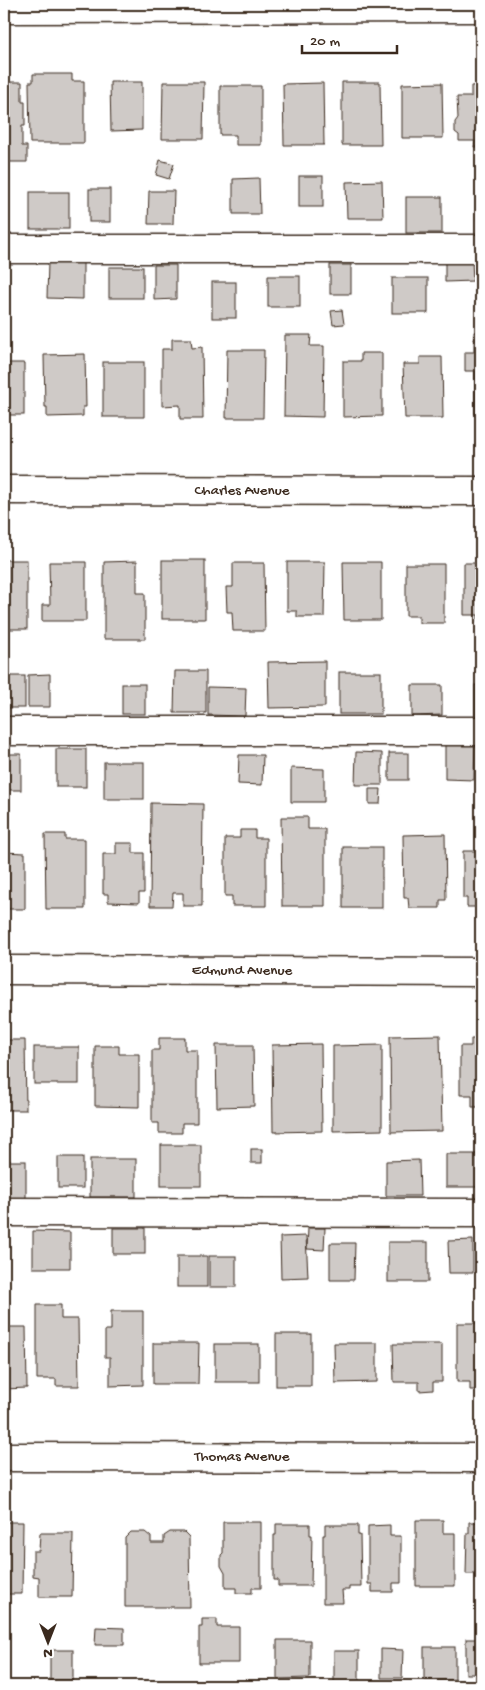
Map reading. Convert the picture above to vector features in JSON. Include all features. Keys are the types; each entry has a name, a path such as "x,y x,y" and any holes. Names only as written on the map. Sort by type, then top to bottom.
{"street":[{"path":"4,9 481,8"},
{"path":"4,249 481,249"},
{"name":"Charles Avenue","path":"4,490 481,491"},
{"path":"4,731 481,731"},
{"name":"Edmund Avenue","path":"4,970 481,972"},
{"path":"4,1212 481,1213"},
{"name":"Thomas Avenue","path":"4,1457 481,1458"}],"building":[{"path":"33,74 72,74 72,81 84,81 84,143 30,143 29,82 33,82"},
{"path":"4,82 22,82 22,102 25,102 25,126 22,126 22,146 27,146 27,162 4,162"},
{"path":"110,82 142,82 142,130 111,131"},
{"path":"163,82 204,82 203,139 162,139"},
{"path":"342,82 380,82 381,145 342,145"},
{"path":"323,83 324,145 284,145 283,84"},
{"path":"442,83 443,138 402,138 402,84"},
{"path":"481,85 481,147 474,147 475,141 459,141 459,135 455,132 455,122 458,118 457,97 471,97 471,86"},
{"path":"220,86 261,86 261,145 236,145 236,135 220,135"},
{"path":"160,160 174,164 169,179 156,175"},
{"path":"299,176 323,176 323,207 299,207"},
{"path":"259,178 260,214 233,214 233,179"},
{"path":"382,181 383,218 347,218 346,182"},
{"path":"5,189 5,222 4,222"},
{"path":"89,189 110,189 110,222 89,222"},
{"path":"149,191 174,191 173,224 148,224"},
{"path":"30,192 69,192 69,229 30,229"},
{"path":"477,192 481,192 481,220 477,220"},
{"path":"406,197 442,197 442,233 406,233"},
{"path":"445,261 472,261 473,281 445,282"},
{"path":"48,262 83,262 83,299 47,298"},
{"path":"154,265 176,265 176,299 154,300"},
{"path":"330,265 351,265 351,294 330,294"},
{"path":"109,267 143,267 143,298 109,298"},
{"path":"268,276 300,276 300,307 268,307"},
{"path":"392,278 428,278 428,313 392,313"},
{"path":"212,282 236,282 236,318 212,318"},
{"path":"342,310 344,324 333,325 331,311"},
{"path":"480,323 481,414 475,414 475,371 465,371 465,352 474,352 474,332 480,332"},
{"path":"285,335 311,335 310,346 324,346 323,417 284,416"},
{"path":"172,339 191,339 192,348 202,347 203,419 180,419 180,405 162,406 162,349 172,349"},
{"path":"227,350 264,350 263,418 226,418"},
{"path":"361,353 382,353 382,416 343,417 343,361 361,361"},
{"path":"85,354 86,407 83,407 83,416 47,417 47,407 45,407 44,355"},
{"path":"420,357 442,357 443,418 405,418 403,364 420,364"},
{"path":"103,362 144,362 144,417 103,417"},
{"path":"4,363 24,363 24,415 4,415"},
{"path":"4,560 27,560 27,629 4,629"},
{"path":"162,560 205,560 205,619 162,619"},
{"path":"137,561 137,593 145,593 145,639 104,639 104,562"},
{"path":"49,562 86,562 86,621 42,621 42,605 50,605"},
{"path":"287,562 325,562 324,617 297,617 297,611 287,611"},
{"path":"343,562 381,562 381,620 344,620"},
{"path":"233,563 264,563 265,631 233,631 232,612 227,612 226,587 233,587"},
{"path":"464,563 481,563 481,622 478,622 478,615 464,615"},
{"path":"406,564 444,564 444,623 419,623 419,616 406,616"},
{"path":"325,661 325,707 269,708 268,662"},
{"path":"175,671 206,671 206,713 174,713"},
{"path":"339,672 381,672 381,714 339,714"},
{"path":"50,674 50,707 28,707 28,675"},
{"path":"4,676 25,676 25,708 4,708"},
{"path":"122,684 145,684 145,714 122,714"},
{"path":"412,685 442,685 442,715 412,716"},
{"path":"475,685 481,685 481,718 475,718"},
{"path":"208,687 246,688 245,716 208,715"},
{"path":"445,740 475,741 474,780 445,779"},
{"path":"56,749 86,749 86,787 56,787"},
{"path":"356,752 382,753 382,785 355,785"},
{"path":"389,753 408,753 408,780 389,780"},
{"path":"4,754 21,754 21,790 4,790"},
{"path":"239,755 263,755 262,785 238,784"},
{"path":"104,762 144,762 144,799 104,799"},
{"path":"291,768 324,769 324,802 291,802"},
{"path":"369,789 381,789 380,804 369,804"},
{"path":"151,803 203,804 202,906 183,906 183,893 173,893 172,906 150,906"},
{"path":"281,817 308,817 308,829 325,829 325,906 282,906"},
{"path":"240,830 255,830 255,838 266,838 266,906 232,906 232,896 225,896 225,838 240,838"},
{"path":"45,834 65,834 65,839 85,839 85,909 46,909"},
{"path":"445,834 446,900 440,900 440,908 409,908 408,898 404,898 403,835"},
{"path":"116,843 133,843 133,853 144,853 144,893 139,893 139,903 108,902 108,894 103,894 103,854 116,854"},
{"path":"343,847 382,847 382,908 343,908"},
{"path":"463,851 481,851 481,907 467,907 467,898 463,898"},
{"path":"4,852 25,853 25,909 4,909"},
{"path":"440,1035 442,1131 391,1132 390,1036"},
{"path":"159,1038 185,1038 185,1050 197,1050 197,1123 182,1123 182,1133 159,1133 159,1123 152,1123 152,1050 159,1050"},
{"path":"471,1039 481,1039 481,1107 472,1107 472,1095 460,1095 460,1046 471,1046"},
{"path":"4,1040 25,1040 26,1110 4,1110"},
{"path":"321,1044 322,1131 273,1132 272,1045"},
{"path":"216,1045 253,1045 254,1106 217,1107"},
{"path":"382,1045 382,1130 333,1131 333,1046"},
{"path":"95,1046 119,1046 119,1054 139,1054 139,1107 95,1106"},
{"path":"34,1047 79,1047 79,1084 34,1084"},
{"path":"161,1145 201,1145 201,1186 161,1186"},
{"path":"251,1149 262,1149 262,1163 251,1163"},
{"path":"446,1154 478,1154 478,1187 446,1187"},
{"path":"58,1157 83,1157 83,1188 58,1188"},
{"path":"90,1159 136,1159 136,1197 90,1197"},
{"path":"419,1160 420,1196 386,1196 386,1161"},
{"path":"4,1161 26,1161 26,1201 4,1201"},
{"path":"113,1228 145,1228 145,1254 113,1254"},
{"path":"308,1228 325,1228 324,1250 307,1249"},
{"path":"33,1231 70,1232 70,1268 33,1268"},
{"path":"306,1236 308,1277 281,1278 280,1237"},
{"path":"473,1240 473,1273 449,1273 448,1241"},
{"path":"388,1242 428,1242 428,1282 388,1282"},
{"path":"330,1243 355,1243 354,1280 330,1280"},
{"path":"177,1256 207,1256 207,1287 177,1287"},
{"path":"209,1256 236,1256 236,1287 209,1287"},
{"path":"37,1305 61,1305 61,1319 78,1319 79,1386 56,1386 56,1379 37,1379"},
{"path":"111,1311 143,1311 143,1385 110,1386 110,1357 105,1357 105,1330 111,1330"},
{"path":"457,1323 481,1323 481,1390 470,1390 470,1382 457,1382"},
{"path":"4,1327 26,1327 27,1388 4,1389"},
{"path":"276,1334 311,1334 311,1386 276,1386"},
{"path":"153,1343 199,1343 198,1384 153,1384"},
{"path":"334,1343 377,1343 377,1382 335,1383"},
{"path":"215,1344 259,1344 259,1382 215,1382"},
{"path":"393,1344 442,1344 442,1382 433,1382 433,1390 419,1391 419,1382 394,1382"},
{"path":"416,1520 443,1520 443,1533 455,1533 455,1586 416,1586"},
{"path":"4,1522 23,1522 22,1594 4,1594"},
{"path":"223,1522 261,1522 261,1588 252,1588 252,1593 236,1593 236,1588 225,1588 225,1573 221,1566"},
{"path":"469,1522 481,1522 481,1574 466,1574"},
{"path":"276,1524 310,1524 310,1535 312,1535 311,1586 278,1586 278,1580 274,1580 274,1535 276,1535"},
{"path":"325,1525 358,1525 358,1535 360,1535 361,1587 349,1587 349,1590 342,1590 343,1603 323,1603 323,1535 325,1535"},
{"path":"390,1525 390,1536 401,1536 401,1583 393,1583 393,1592 372,1592 372,1584 368,1584 368,1526"},
{"path":"131,1532 145,1532 151,1537 151,1543 164,1543 164,1536 170,1532 184,1532 189,1537 190,1607 125,1607 125,1538"},
{"path":"40,1533 73,1533 72,1597 39,1597 39,1577 33,1576 33,1551 39,1551"},
{"path":"202,1619 217,1619 217,1627 239,1627 239,1663 199,1663 199,1627 202,1627"},
{"path":"96,1627 124,1628 124,1645 95,1645"},
{"path":"466,1639 481,1639 481,1674 466,1674"},
{"path":"277,1640 310,1640 310,1678 277,1679"},
{"path":"424,1647 455,1647 455,1680 424,1680"},
{"path":"381,1649 403,1650 402,1678 381,1678"},
{"path":"50,1650 73,1650 73,1680 50,1680"},
{"path":"334,1651 359,1651 359,1685 334,1685"}]}
